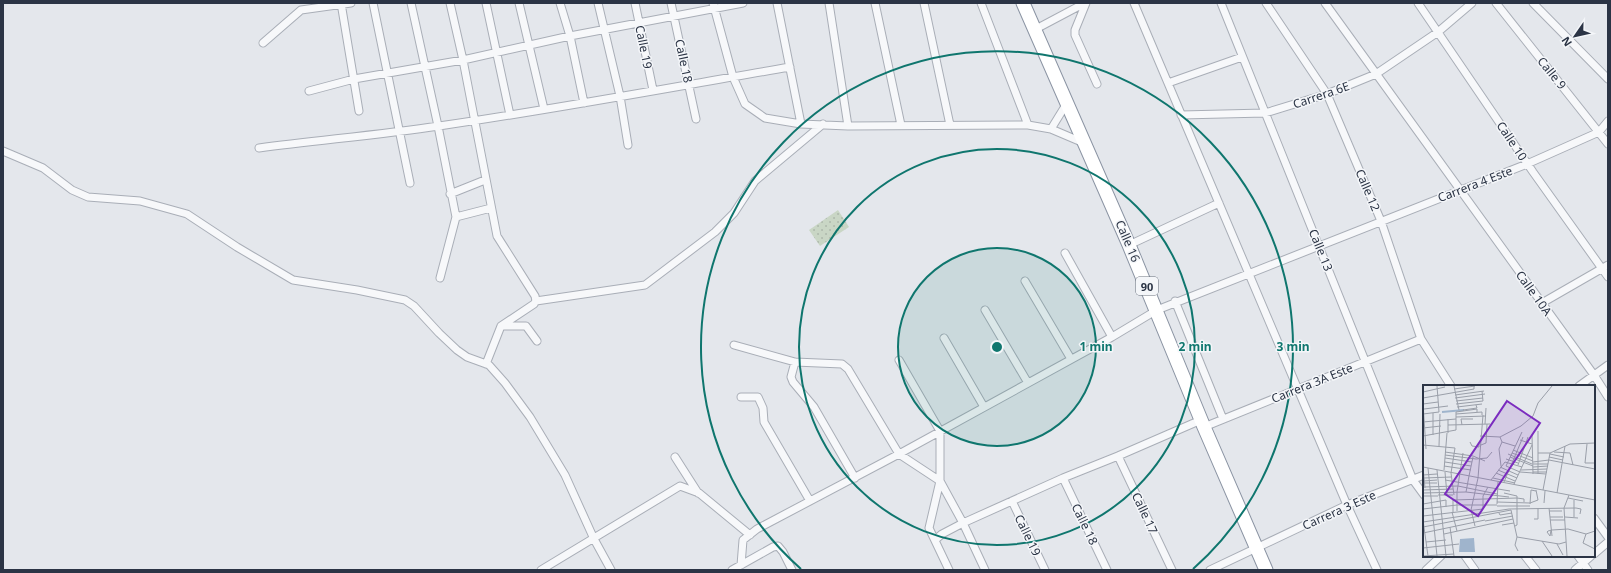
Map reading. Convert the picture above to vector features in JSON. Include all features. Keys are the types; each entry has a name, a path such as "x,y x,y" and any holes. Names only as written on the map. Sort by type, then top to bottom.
{"highway":[{"name":"Calle 16","path":"1023,3 1130,245 1203,423 1266,570"}],"street":[{"path":"263,43 300,7 351,3"},
{"path":"373,3 410,183"},
{"path":"411,3 426,67 450,194 456,217 440,278"},
{"path":"450,3 463,60 497,236 536,301"},
{"path":"486,3 510,115"},
{"path":"519,3 544,109"},
{"path":"560,3 570,36 584,103"},
{"path":"598,3 620,96 628,145"},
{"name":"Calle 19","path":"635,3 653,90"},
{"name":"Calle 18","path":"671,3 696,119"},
{"path":"308,91 354,79 463,60 528,44 640,23 713,6 743,3"},
{"path":"777,3 801,124"},
{"path":"829,3 848,126"},
{"path":"875,3 901,125"},
{"path":"924,3 950,125"},
{"path":"981,3 1028,125"},
{"path":"1034,30 1086,3"},
{"path":"1086,3 1075,35 1097,84"},
{"path":"1134,3 1347,505 1377,570"},
{"name":"Calle 13","path":"1221,3 1413,480 1423,495"},
{"name":"Calle 12","path":"1266,3 1326,94 1381,220 1421,339 1450,385"},
{"name":"Calle 10A","path":"1325,3 1594,375 1608,397"},
{"name":"Calle 10","path":"1418,3 1527,164 1605,267 1608,277"},
{"name":"Carrera 6E","path":"1181,115 1266,113 1326,94 1376,74 1438,32 1472,3"},
{"name":"Calle 9","path":"1496,3 1608,144"},
{"path":"1533,3 1608,79"},
{"path":"341,4 359,111"},
{"path":"713,6 733,77 745,104 765,118 801,124 848,126 1028,125 1051,128 1086,144"},
{"path":"1168,83 1242,56"},
{"path":"259,148 330,139 362,137 438,126 584,103 790,67"},
{"path":"1051,128 1067,103"},
{"name":"Carrera 4 Este","path":"750,535 757,529 899,454 1175,301 1527,164 1599,132 1608,122"},
{"path":"486,364 501,326 534,304 536,301 645,285 715,232 734,213 755,181 823,124"},
{"path":"3,151 43,168 72,190 88,197 140,201 187,214 237,247 293,280 357,290 405,300 414,306 438,333 457,350 467,358 486,364 492,368 505,383 530,417 565,475 594,539 611,570"},
{"path":"450,194 485,180"},
{"path":"1130,245 1218,203"},
{"path":"456,217 491,208"},
{"path":"1065,253 1112,337"},
{"path":"1542,304 1605,267"},
{"path":"1025,281 1071,359"},
{"path":"1175,301 1223,419"},
{"path":"985,310 1028,383"},
{"path":"501,326 526,326 537,341"},
{"path":"944,338 984,407"},
{"name":"Carrera 3A Este","path":"935,540 942,534 963,523 1063,478 1203,423 1223,419 1421,339"},
{"path":"734,345 795,362 842,364 848,369 899,454 940,481 963,523 985,570"},
{"path":"899,360 940,431 940,481 929,528 949,570"},
{"path":"795,362 791,377 793,382 814,407 855,478"},
{"path":"1580,385 1608,366"},
{"path":"741,397 758,397 763,408 764,422 810,501"},
{"name":"Calle 17","path":"1118,456 1172,570"},
{"path":"675,457 699,493 750,535 743,540 741,565"},
{"name":"Carrera 3 Este","path":"1210,570 1347,505 1423,475"},
{"name":"Calle 18","path":"1063,478 1107,570"},
{"path":"541,570 680,486 699,493"},
{"name":"Calle 19","path":"1012,501 1045,570"},
{"path":"1595,519 1608,537"},
{"path":"1595,553 1608,542"},
{"path":"732,570 773,547 778,546 783,552 792,570"},
{"path":"1426,570 1440,557"},
{"path":"1466,557 1475,570"},
{"path":"1526,557 1536,570"},
{"path":"1579,557 1588,570"},
{"path":"1575,570 1590,557"}],"green space":[{"path":"838,210 849,227 820,246 809,230"}]}
